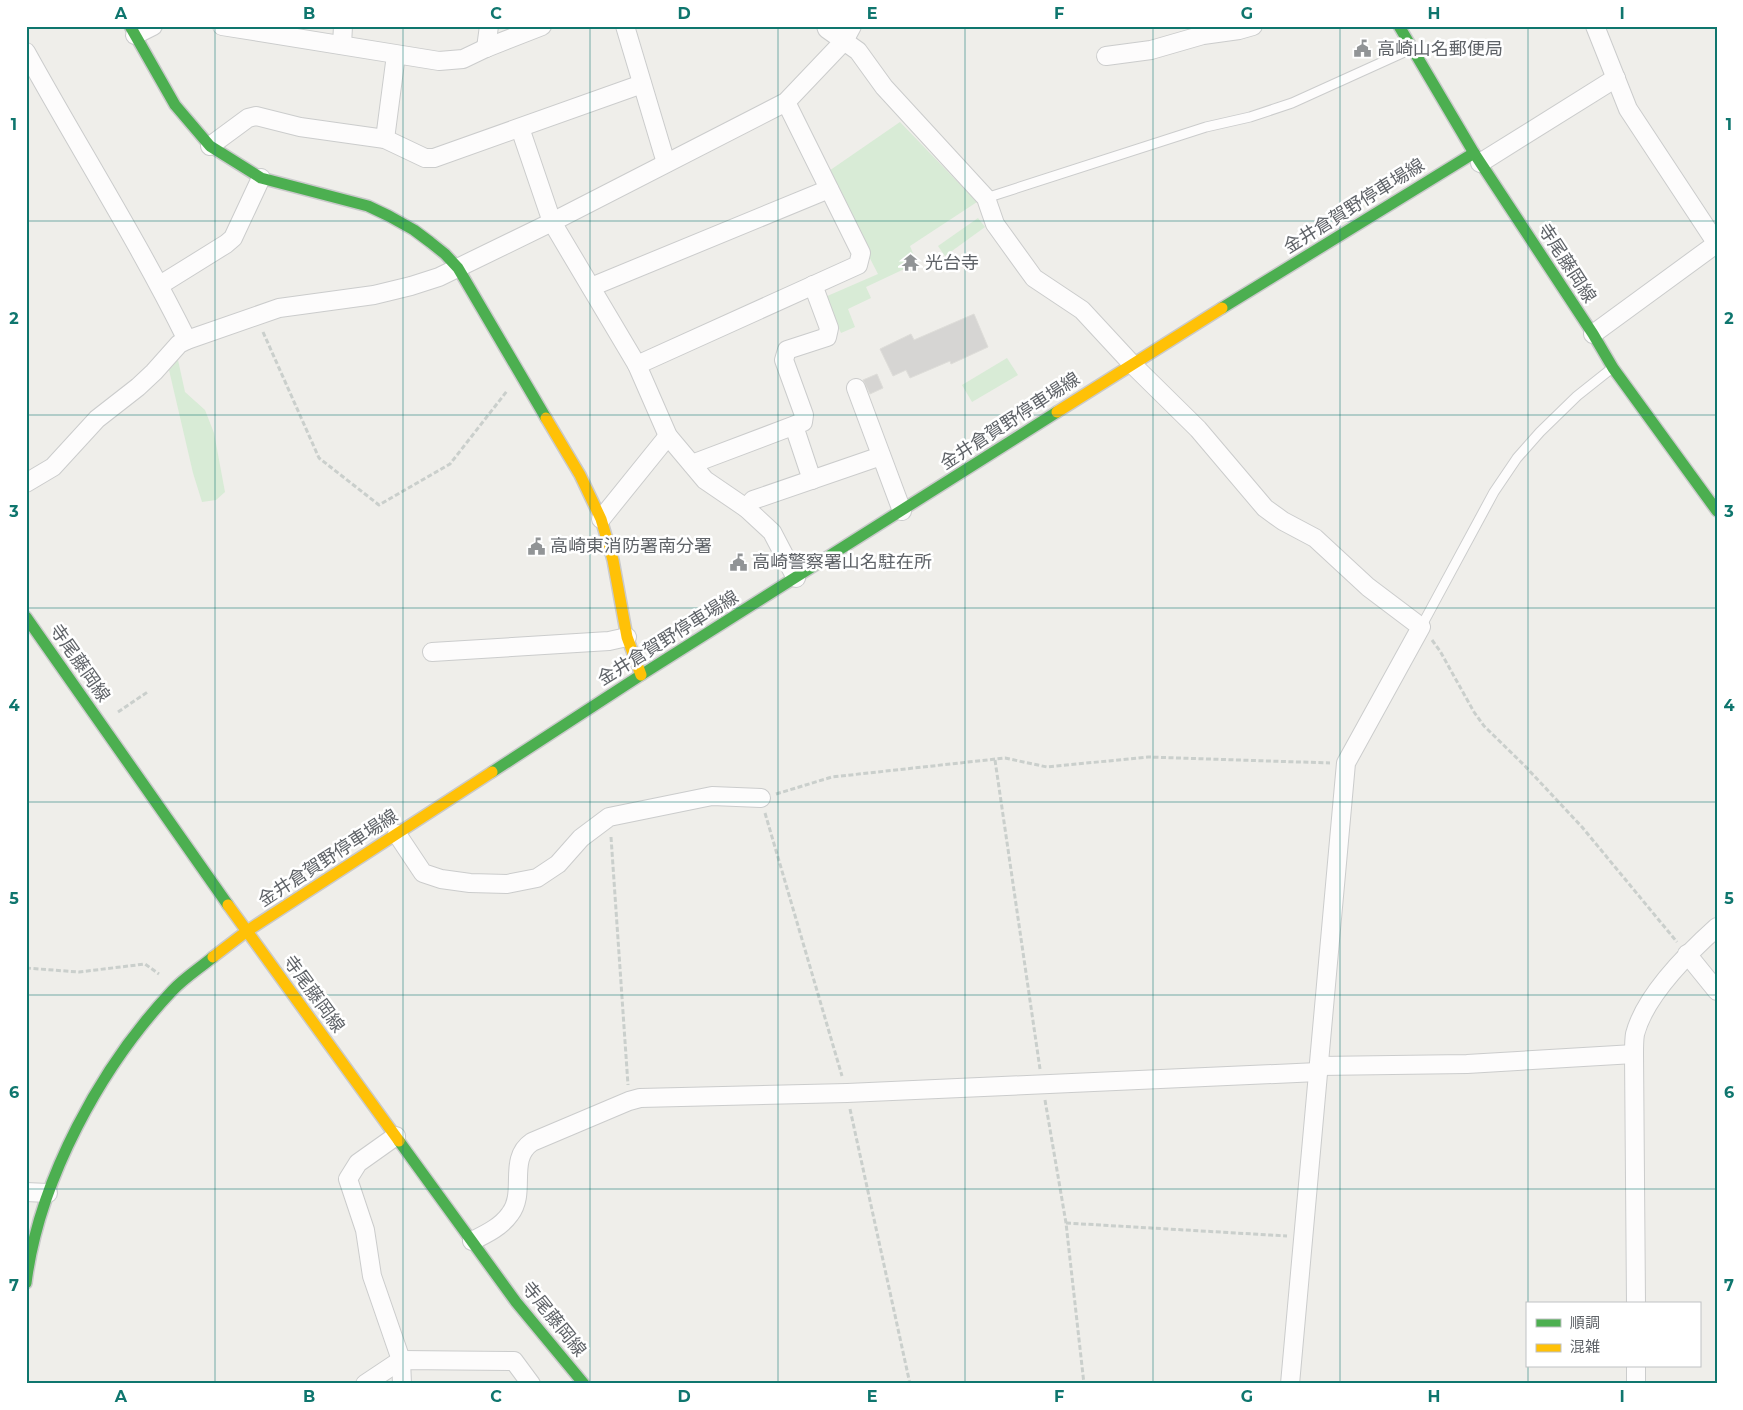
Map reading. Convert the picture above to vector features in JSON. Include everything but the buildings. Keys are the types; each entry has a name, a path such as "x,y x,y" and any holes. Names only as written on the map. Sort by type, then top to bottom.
{"main road":[{"name":"寺尾藤岡線","path":"1398,26 1477,158 1593,334 1613,368 1705,489 1717,511"},
{"path":"133,30 175,105 210,146 261,178 368,206 389,216 414,230 430,242 458,268 580,475 601,519 613,560 627,637 641,675"},
{"name":"金井倉賀野停車場線","path":"26,1283 30,1260 48,1193 77,1126 96,1091 143,1024 173,990 247,931 641,675 902,512 1132,364 1477,158"},
{"name":"寺尾藤岡線","path":"26,617 247,931 516,1302 584,1384"}],"street":[{"path":"133,30 153,26"},
{"path":"222,26 439,61 463,59 542,26"},
{"path":"342,45 343,26"},
{"path":"486,48 489,26"},
{"path":"625,26 666,163"},
{"path":"826,26 827,29 848,34 884,87 986,198 994,224 1034,278 1082,310 1132,364 1198,430 1265,508 1283,521 1315,538 1368,587 1422,627 1346,763 1290,1384"},
{"path":"1106,56 1151,50 1203,35 1253,26"},
{"path":"1593,334 1716,244 1711,220 1628,109 1595,26"},
{"path":"26,483 53,467 97,420 148,377 179,344 279,308 383,293 439,277 552,222 786,102 848,34"},
{"path":"26,52 66,125 160,285 187,340"},
{"path":"385,139 396,55"},
{"path":"1477,158 1616,78"},
{"path":"210,146 248,118 256,116 300,127 385,139 426,158 434,158 642,84"},
{"path":"637,365 858,265 861,253 786,102"},
{"path":"520,128 552,222 637,365 668,436 705,480 746,508 772,532 796,578"},
{"path":"160,285 233,238 261,178"},
{"path":"591,287 829,189"},
{"path":"692,464 804,422 804,415 784,360 787,350 827,337 829,328 813,285"},
{"path":"856,388 902,512"},
{"path":"794,426 812,480"},
{"path":"601,519 668,436"},
{"path":"746,508 753,500 881,456"},
{"path":"432,652 608,641 627,637"},
{"path":"397,834 423,873 441,879 470,883 507,884 537,878 558,864 581,838 609,817 712,796 761,798"},
{"path":"1636,1302 1635,1035 1646,1009 1688,954 1717,927"},
{"path":"1688,954 1717,991"},
{"path":"472,1241 496,1228 510,1214 516,1203 519,1156 524,1148 532,1142 629,1100 640,1098 857,1092 1318,1069 1467,1064 1634,1054"},
{"path":"396,1136 358,1163 348,1180 365,1230 372,1276 401,1360 402,1384"},
{"path":"26,1192 48,1193"},
{"path":"365,1384 401,1360 514,1361 532,1384"},
{"path":"1636,1368 1636,1384"}],"lane":[{"path":"986,198 1206,127 1250,117 1292,103 1412,48"},
{"path":"1422,627 1494,492 1517,458 1576,396 1613,368"}],"path":[{"path":"256,316 318,458 379,504 450,464 505,393 524,378"},
{"path":"1422,627 1440,651 1474,712 1484,726 1524,765 1582,827 1645,905 1688,954"},
{"path":"101,723 149,691"},
{"path":"761,798 832,777 1005,758 1047,767 1148,756 1346,763"},
{"path":"609,817 629,1100"},
{"path":"26,968 79,972 145,964 157,971 173,990"},
{"path":"1066,1223 1302,1237"}],"green space":[{"path":"900,122 977,202 910,246 917,263 866,287 871,298 848,309 855,327 841,333 825,297 878,274 826,173"},
{"path":"978,218 985,227 945,256 938,246"},
{"path":"1007,358 1018,375 972,402 962,385"},
{"path":"178,360 185,392 205,410 214,433 225,492 216,500 202,502 193,473 169,370"}],"traffic: fast":[{"path":"130,26 175,105 210,146 261,178 368,206 414,230 445,254 458,268 546,418"},
{"path":"1399,26 1474,153 1593,334 1613,368 1717,511"},
{"path":"1222,308 1474,153"},
{"path":"492,772 641,675 1057,412"},
{"path":"26,617 228,905"},
{"path":"26,1283 33,1244 44,1204 77,1126 98,1089 146,1021 177,986 213,957"},
{"path":"399,1141 516,1302 584,1384"}],"traffic: slow":[{"path":"1057,412 1222,308"},
{"path":"546,418 580,475 601,519 613,560 627,637 641,675"},
{"path":"213,957 247,931 492,772"},
{"path":"228,905 399,1141"}],"place":[{"name":"高崎山名郵便局","path":"1363,49"},
{"name":"光台寺","path":"911,263"},
{"name":"高崎東消防署南分署","path":"536,546"},
{"name":"高崎警察署山名駐在所","path":"738,562"}]}
